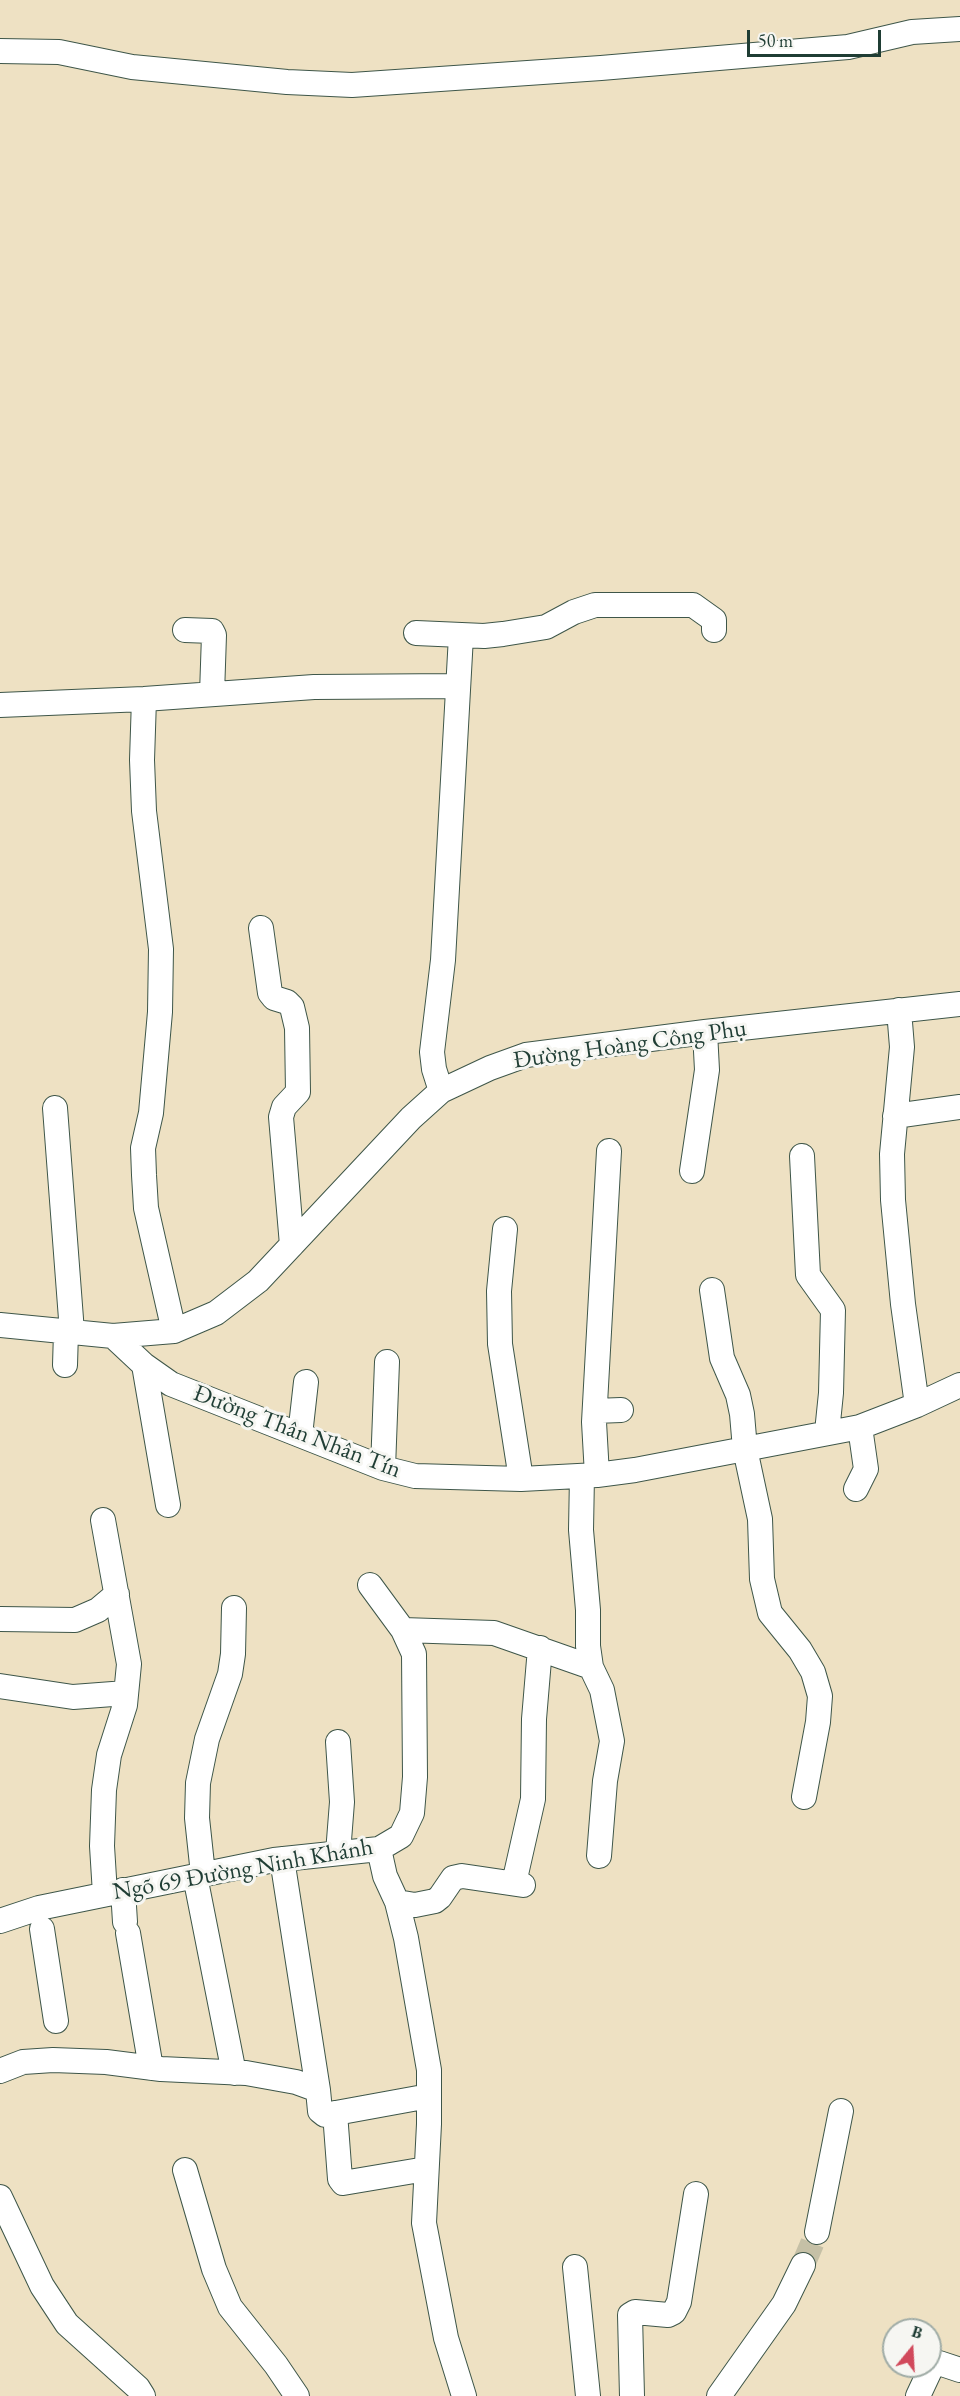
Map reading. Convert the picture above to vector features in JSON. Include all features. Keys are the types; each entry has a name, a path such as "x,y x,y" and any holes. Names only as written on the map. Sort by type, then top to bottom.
{"street":[{"path":"0,51 58,52 132,67 352,86 848,47 912,32 960,29"},
{"path":"416,633 484,636 546,627 574,612 595,605 693,605 714,620 714,630"},
{"path":"185,630 212,631 214,635 212,694"},
{"path":"441,1091 434,1069 432,1052 443,960 461,636"},
{"path":"0,705 144,699 314,687 457,686"},
{"path":"144,699 142,760 144,811 161,949 160,1012 151,1113 143,1148 144,1175 146,1208 174,1331"},
{"path":"261,928 270,993 274,998 287,1002 292,1007 297,1028 298,1092 284,1107 281,1117 292,1245"},
{"name":"Đường Hoàng Công Phụ","path":"112,1336 174,1331 216,1313 258,1281 411,1118 441,1091 489,1068 526,1055 705,1032 960,1004"},
{"path":"899,1011 902,1047 892,1154 893,1200 916,1405"},
{"path":"692,1171 707,1070 705,1032"},
{"path":"895,1116 960,1107"},
{"path":"55,1108 69,1332 65,1365"},
{"path":"598,1856 604,1781 612,1741 602,1690 591,1667 581,1530 590,1476 595,1411 609,1150"},
{"path":"802,1156 808,1275 833,1310 831,1393 826,1432"},
{"path":"505,1229 499,1291 500,1344 521,1479"},
{"path":"712,1290 722,1358 738,1395 742,1414 745,1449 760,1519 762,1579 770,1613 808,1665 820,1696 818,1722 804,1797"},
{"path":"0,1325 112,1336"},
{"name":"Đường Thân Nhân Tín","path":"112,1336 144,1365 171,1384 383,1468 415,1476 521,1479 590,1476 635,1470 860,1426 916,1405 960,1385"},
{"path":"383,1468 387,1362"},
{"path":"144,1365 168,1505"},
{"path":"300,1435 306,1382"},
{"path":"595,1411 621,1410"},
{"path":"856,1490 866,1469 860,1426"},
{"path":"103,1520 129,1664 125,1705 109,1755 104,1790 102,1846 126,1927 151,2068"},
{"name":"Ngõ 69 Đường Ninh Khánh","path":"0,1921 39,1908 282,1859 379,1849 401,1836 412,1813 415,1777 414,1654 403,1630 370,1585"},
{"path":"0,1619 75,1620 98,1610 117,1594"},
{"path":"234,1608 230,1674 207,1739 198,1783 197,1818 199,1875 234,2073"},
{"path":"403,1630 494,1633 591,1667"},
{"path":"397,1902 415,1905 435,1901 453,1878 462,1876 519,1884 533,1799 534,1719 540,1648"},
{"path":"0,1686 73,1697 126,1693"},
{"path":"338,1742 342,1802 338,1853"},
{"path":"379,1849 385,1876 397,1902 406,1938 427,2059 429,2096 424,2223 446,2338 464,2396"},
{"path":"282,1859 322,2114 335,2114 429,2096"},
{"path":"42,1929 58,2028 59,2050 53,2060"},
{"path":"0,2072 23,2062 53,2060 105,2062 151,2068 234,2073 296,2082 318,2090"},
{"path":"817,2232 841,2111"},
{"path":"335,2114 340,2179 343,2183 426,2169"},
{"path":"185,2170 214,2269 230,2307 276,2365 297,2396"},
{"path":"632,2396 630,2315 635,2312 668,2315 674,2312 679,2302 696,2194"},
{"path":"0,2197 42,2286 67,2324 138,2388 143,2396"},
{"path":"720,2396 784,2304 803,2265"},
{"path":"575,2267 588,2396"},
{"path":"918,2396 933,2364 939,2363 960,2370"}],"tunnel":[{"path":"803,2265 817,2232"}]}
